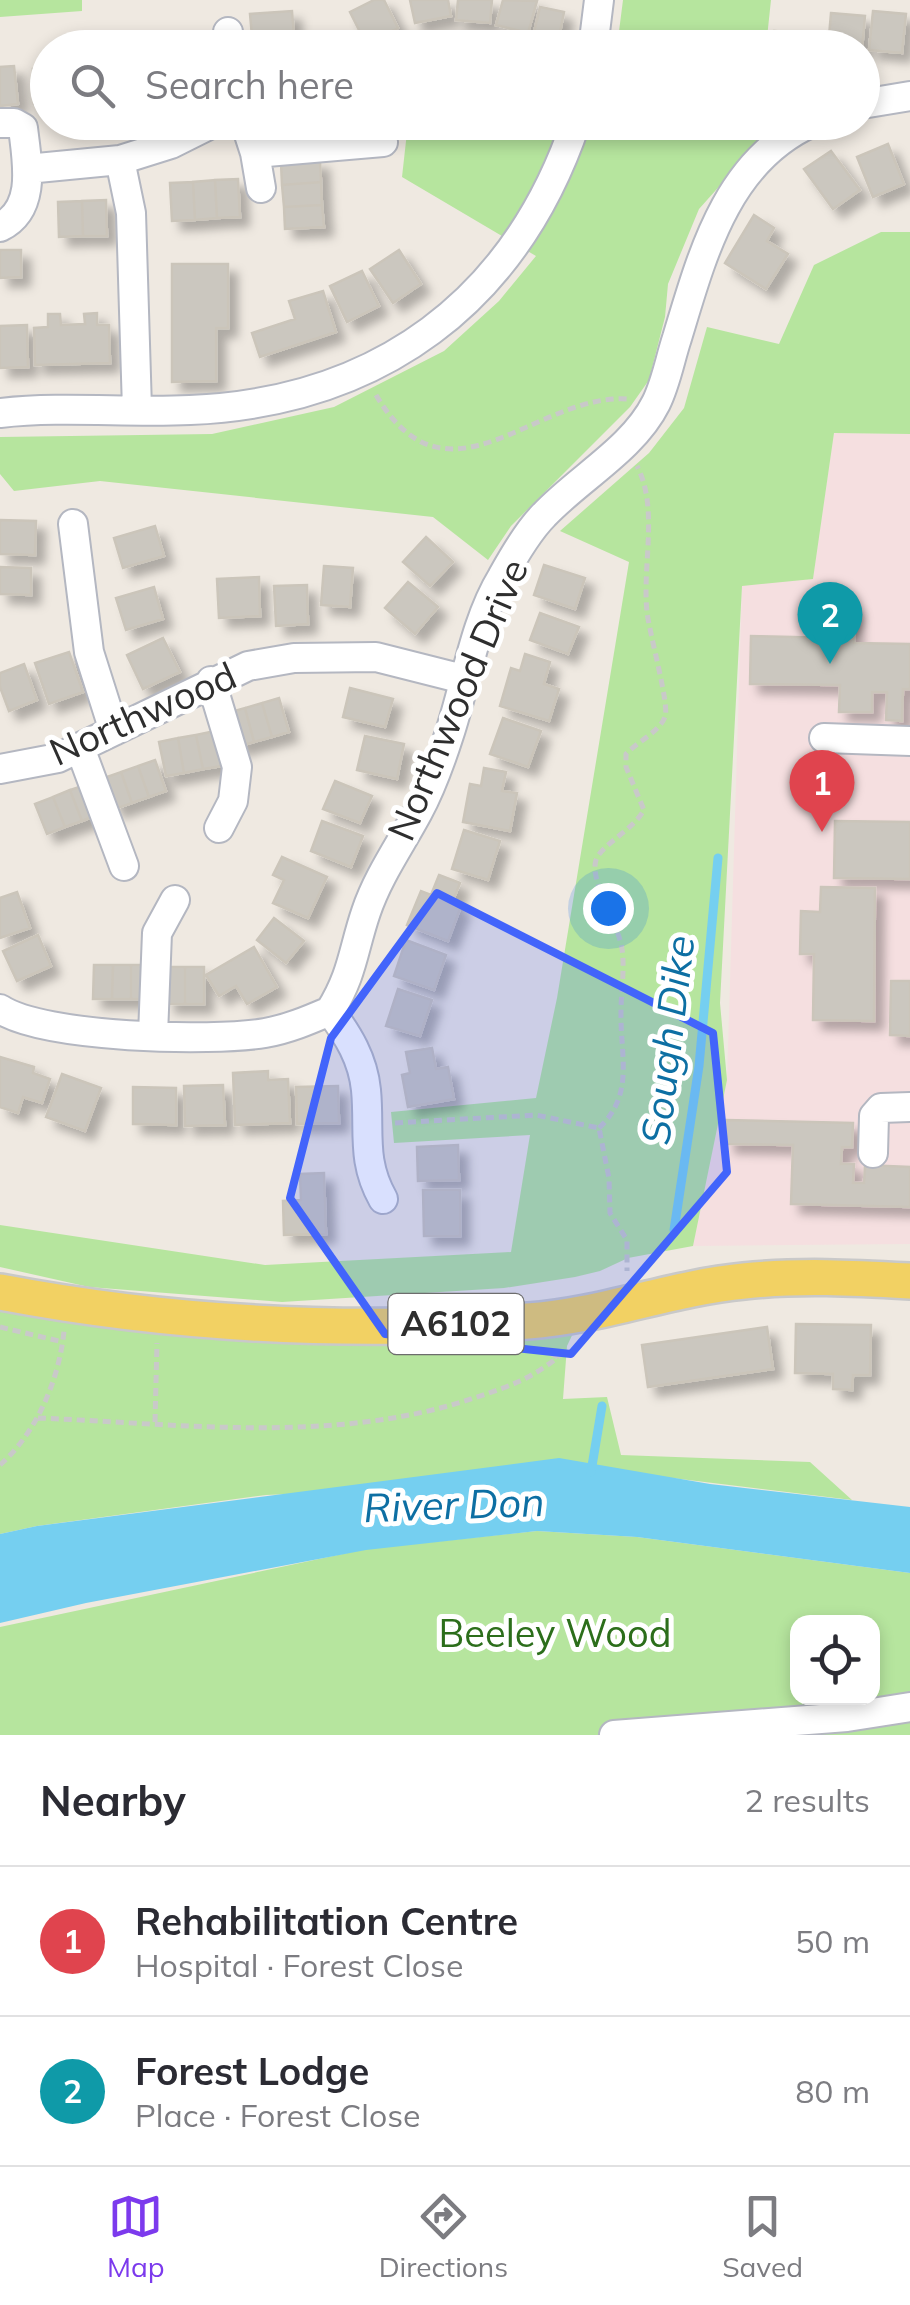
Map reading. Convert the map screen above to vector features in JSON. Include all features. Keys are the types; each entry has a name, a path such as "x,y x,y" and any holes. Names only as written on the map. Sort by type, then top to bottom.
{"main road":[{"name":"A6102","path":"0,1292 67,1305 157,1315 334,1326 528,1321 597,1313 744,1281 910,1281"}],"street":[{"path":"596,30 600,0"},
{"path":"880,101 910,96"},
{"path":"0,123 14,123 22,128 28,168 24,199 16,219 0,227"},
{"path":"28,168 120,160 179,140"},
{"path":"251,140 261,188"},
{"path":"0,413 187,410 272,401 362,372 432,329 471,298 502,265 550,188 569,140"},
{"name":"Northwood Drive","path":"330,1010 347,984 366,912 377,887 422,806 437,769 463,679 500,580 541,517 624,442 656,402 692,287 721,212 754,166 784,140"},
{"path":"255,153 383,142"},
{"path":"120,160 132,213 137,408"},
{"path":"73,524 88,652 114,731"},
{"name":"Northwood","path":"0,769 58,758 248,666 334,655 376,657 463,679"},
{"path":"211,681 236,767 233,801 219,828"},
{"path":"824,738 910,740"},
{"path":"80,748 124,866"},
{"path":"153,1035 157,934 175,900"},
{"path":"0,1009 34,1025 153,1035 264,1034 301,1024 330,1010 359,1058 366,1088 368,1160 372,1179 384,1198"},
{"path":"873,1153 874,1116 881,1108 910,1106"},
{"path":"614,1735 848,1716 910,1707"}],"path":[{"path":"362,372 398,427 424,444 459,450 496,442 599,400 656,402"},
{"path":"599,1128 614,1114 622,1094 624,1066 620,1018 622,949 596,875 596,860 636,824 644,810 626,767 626,754 658,727 666,716 668,702 654,661 646,609 647,496 643,478 624,442"},
{"path":"367,1125 536,1116 599,1128"},
{"path":"599,1128 610,1178 610,1213 627,1240 631,1304"},
{"path":"0,1465 18,1450 38,1418 63,1342 67,1305"},
{"path":"155,1422 157,1315"},
{"path":"38,1418 342,1426 430,1413 532,1378 558,1357 533,1346 528,1321"},
{"path":"0,1327 63,1342"}],"highlighted area":[{"path":"437,893 713,1033 727,1172 571,1354 385,1334 290,1198 331,1038"}],"shaded area":[{"path":"834,433 910,434 910,1244 693,1246 727,1080 742,585 813,578"}],"green space":[{"path":"0,0 82,0 82,11 0,17"},
{"path":"623,0 771,0 768,30 619,30"},
{"path":"406,140 758,140 699,209 668,284 665,317 649,380 630,407 511,526 488,560 433,517 100,481 14,491 0,474 0,437 212,434 334,407 444,351 499,301 536,256 402,177"},
{"path":"881,232 910,232 910,434 834,433 813,579 742,586 720,1003 727,1080 693,1246 628,1258 575,1277 504,1288 282,1302 89,1287 0,1267 0,1225 265,1265 511,1252 530,1135 394,1143 391,1112 536,1098 557,998 629,562 560,531 649,453 684,408 707,327 779,344 814,265"},
{"path":"0,1306 48,1320 313,1340 576,1327 567,1346 563,1399 607,1397 621,1455 810,1462 852,1500 672,1478 266,1495 0,1534"},
{"name":"Beeley Wood","path":"537,1531 637,1537 910,1573 910,1735 0,1735 0,1627 366,1549"}],"water":[{"name":"River Don","path":"559,1458 710,1484 910,1507 910,1573 637,1537 537,1531 366,1550 0,1623 0,1534"}],"building":[{"path":"374,0 384,0 398,28 359,30 350,12"},
{"path":"410,0 448,0 451,16 415,23"},
{"path":"458,0 492,0 490,23 456,20"},
{"path":"503,0 537,1 529,30 496,25"},
{"path":"540,7 564,12 560,30 535,30"},
{"path":"292,11 294,30 251,30 250,14"},
{"path":"873,11 906,14 902,53 880,51 880,30 871,30"},
{"path":"831,13 865,16 864,30 830,30"},
{"path":"14,66 18,104 0,106 0,67"},
{"path":"283,140 322,140 322,141 284,146"},
{"path":"888,144 904,184 873,197 857,157"},
{"path":"831,151 860,190 833,209 804,169"},
{"path":"320,160 321,182 282,185 281,163"},
{"path":"238,179 240,217 217,218 215,180"},
{"path":"215,180 217,218 195,220 193,182"},
{"path":"193,182 195,220 172,221 170,183"},
{"path":"321,182 322,205 284,207 282,185"},
{"path":"106,200 107,236 83,236 82,201"},
{"path":"82,201 83,236 59,237 58,202"},
{"path":"322,205 324,227 285,229 284,207"},
{"path":"754,215 774,228 767,241 788,254 766,289 725,263"},
{"path":"0,250 21,250 21,277 0,278"},
{"path":"399,250 421,284 393,303 370,269"},
{"path":"172,264 228,264 228,328 216,328 216,381 172,382"},
{"path":"362,271 379,306 347,322 330,286"},
{"path":"323,291 336,332 260,357 252,333 295,319 289,301"},
{"path":"97,313 97,325 109,325 110,363 35,365 34,328 48,327 48,314 60,314 61,325 85,324 84,314"},
{"path":"27,325 28,367 0,368 0,326"},
{"path":"0,520 36,521 35,555 0,554"},
{"path":"155,526 164,556 123,568 114,538"},
{"path":"426,537 453,562 430,586 403,562"},
{"path":"544,565 585,578 575,609 534,595"},
{"path":"324,566 353,568 350,607 321,605"},
{"path":"0,567 31,568 31,595 0,594"},
{"path":"259,577 260,616 219,618 217,579"},
{"path":"408,582 438,607 415,634 385,608"},
{"path":"307,585 308,624 276,626 274,586"},
{"path":"154,587 163,619 126,630 116,598"},
{"path":"839,606 854,606 854,643 910,644 910,689 903,689 902,721 886,720 887,692 872,692 872,712 839,712 840,685 750,684 751,636 838,638"},
{"path":"540,613 579,627 568,654 530,640"},
{"path":"163,638 180,672 143,689 127,655"},
{"path":"69,652 83,692 49,704 35,663"},
{"path":"525,654 550,662 544,684 559,689 549,721 500,706 511,668 520,671"},
{"path":"24,664 37,700 9,711 0,687 0,673"},
{"path":"350,688 393,699 385,727 343,717"},
{"path":"279,698 289,732 272,737 262,703"},
{"path":"262,703 272,737 254,742 245,708"},
{"path":"245,708 254,742 237,747 227,713"},
{"path":"503,718 541,731 528,767 490,754"},
{"path":"215,731 222,766 203,769 196,735"},
{"path":"196,735 203,769 184,773 178,738"},
{"path":"365,736 404,744 397,779 357,770"},
{"path":"178,738 184,773 166,776 159,742"},
{"path":"155,760 166,791 149,797 138,766"},
{"path":"138,766 149,797 132,803 121,772"},
{"path":"484,768 506,772 502,791 517,793 510,831 463,822 470,784 481,786"},
{"path":"121,772 132,803 115,809 104,778"},
{"path":"335,781 372,796 360,823 323,809"},
{"path":"88,784 99,814 82,821 70,790"},
{"path":"70,790 82,821 65,827 53,797"},
{"path":"53,797 65,827 47,834 35,804"},
{"path":"322,821 363,836 351,867 311,851"},
{"path":"835,821 910,822 910,879 834,878"},
{"path":"464,830 500,841 488,880 452,869"},
{"path":"282,857 327,877 308,918 273,903 284,880 273,875"},
{"path":"439,875 460,883 452,903 461,906 448,941 407,925 421,891 431,895"},
{"path":"821,887 875,888 874,1021 813,1020 814,954 800,954 801,911 820,912"},
{"path":"17,892 30,928 0,938 0,898"},
{"path":"274,918 304,941 286,963 257,940"},
{"path":"38,935 51,966 17,981 3,951"},
{"path":"406,940 446,955 434,990 394,976"},
{"path":"254,947 277,987 247,1004 236,986 219,996 206,975"},
{"path":"94,965 113,965 112,999 93,999"},
{"path":"113,965 131,965 131,999 112,999"},
{"path":"131,965 150,965 149,999 131,999"},
{"path":"166,967 185,967 185,1004 166,1004"},
{"path":"185,967 204,967 204,1004 185,1004"},
{"path":"891,981 910,981 910,1036 890,1035"},
{"path":"398,989 432,1000 420,1036 386,1026"},
{"path":"432,1048 436,1069 448,1067 454,1099 408,1107 402,1075 410,1073 406,1052"},
{"path":"0,1057 34,1067 33,1073 50,1079 42,1103 23,1097 18,1113 0,1107"},
{"path":"268,1071 268,1080 288,1079 290,1123 235,1125 233,1073"},
{"path":"62,1074 101,1088 85,1131 46,1117"},
{"path":"223,1085 225,1125 185,1126 184,1086"},
{"path":"338,1086 339,1123 297,1124 296,1087"},
{"path":"133,1087 176,1088 176,1125 133,1124"},
{"path":"726,1120 853,1123 852,1147 842,1147 841,1164 854,1164 853,1183 864,1183 865,1165 910,1167 910,1207 791,1204 793,1145 726,1144"},
{"path":"458,1145 459,1180 418,1181 417,1147"},
{"path":"324,1173 326,1234 284,1235 283,1201 301,1200 300,1174"},
{"path":"423,1190 460,1190 460,1236 424,1236"},
{"path":"796,1324 871,1325 870,1375 853,1375 852,1390 833,1389 833,1374 795,1373"},
{"path":"767,1327 773,1369 648,1387 642,1345"}],"waterway":[{"name":"Sough Dike","path":"674,1230 699,1066 718,858"},
{"name":"Sough Dike","path":"591,1472 602,1406"}],"place":[{"name":"Forest Lodge","path":"830,664"},
{"name":"Rehabilitation Centre","path":"822,832"}]}
